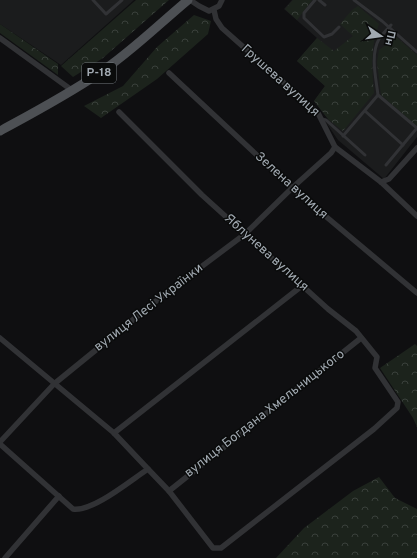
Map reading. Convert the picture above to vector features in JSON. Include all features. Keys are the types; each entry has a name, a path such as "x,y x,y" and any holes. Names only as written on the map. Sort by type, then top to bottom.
{"main road":[{"name":"Р-18","path":"0,131 73,90 124,55 189,0"}],"street":[{"path":"189,0 204,9 214,10 219,6 222,0"},
{"name":"Грушева вулиця","path":"214,10 216,19 222,28 322,119 335,147 381,182 417,216"},
{"path":"0,38 73,90"},
{"name":"Зелена вулиця","path":"169,73 292,188 417,293"},
{"name":"Яблунева вулиця","path":"119,112 168,162 245,234 328,309 356,331 377,357 375,368 398,402 397,408 374,429 221,548 213,548 169,491"},
{"name":"вулиця Лесі Українки","path":"0,443 54,384 161,297 245,234 292,188 331,153 335,147"},
{"path":"381,182 389,179 417,148"},
{"path":"114,433 303,285"},
{"path":"0,338 114,433 169,491"},
{"name":"вулиця Богдана Хмельницького","path":"169,491 361,338"},
{"path":"0,443 73,509 80,510 102,500 148,469"},
{"path":"5,558 59,496"}],"lane":[{"path":"92,0 106,14 122,0"},
{"path":"315,0 304,13 306,22 324,37 332,34 339,27"},
{"path":"319,0 325,5"},
{"path":"354,0 390,26 417,52"},
{"path":"386,165 417,128 378,95 374,57 379,40 390,26"},
{"path":"343,136 378,95"},
{"path":"365,111 403,145"},
{"path":"322,119 326,120 365,155"}],"shaded area":[{"path":"0,0 134,0 61,65 0,24"},
{"path":"292,0 417,0 417,137 384,179 338,140 325,121 328,119 314,101 325,86 297,61 317,38 284,9"}],"green space":[{"path":"136,0 169,0 103,58 73,77 61,66"},
{"path":"293,0 312,0 297,20 285,9"},
{"path":"358,6 379,24 373,50 372,67 374,93 343,131 328,119 314,101 325,86 297,61 317,38 334,51 353,36 340,24 352,10"},
{"path":"194,15 211,21 208,34 157,79 101,118 84,106 123,86 157,47"},
{"path":"0,24 58,64 58,75 0,33"},
{"path":"395,36 417,55 417,126 381,95 377,62 379,50 390,42 389,38"},
{"path":"415,344 417,346 417,427 413,418 380,368"},
{"path":"379,477 395,498 417,509 417,558 276,558 304,528 353,491"}]}
